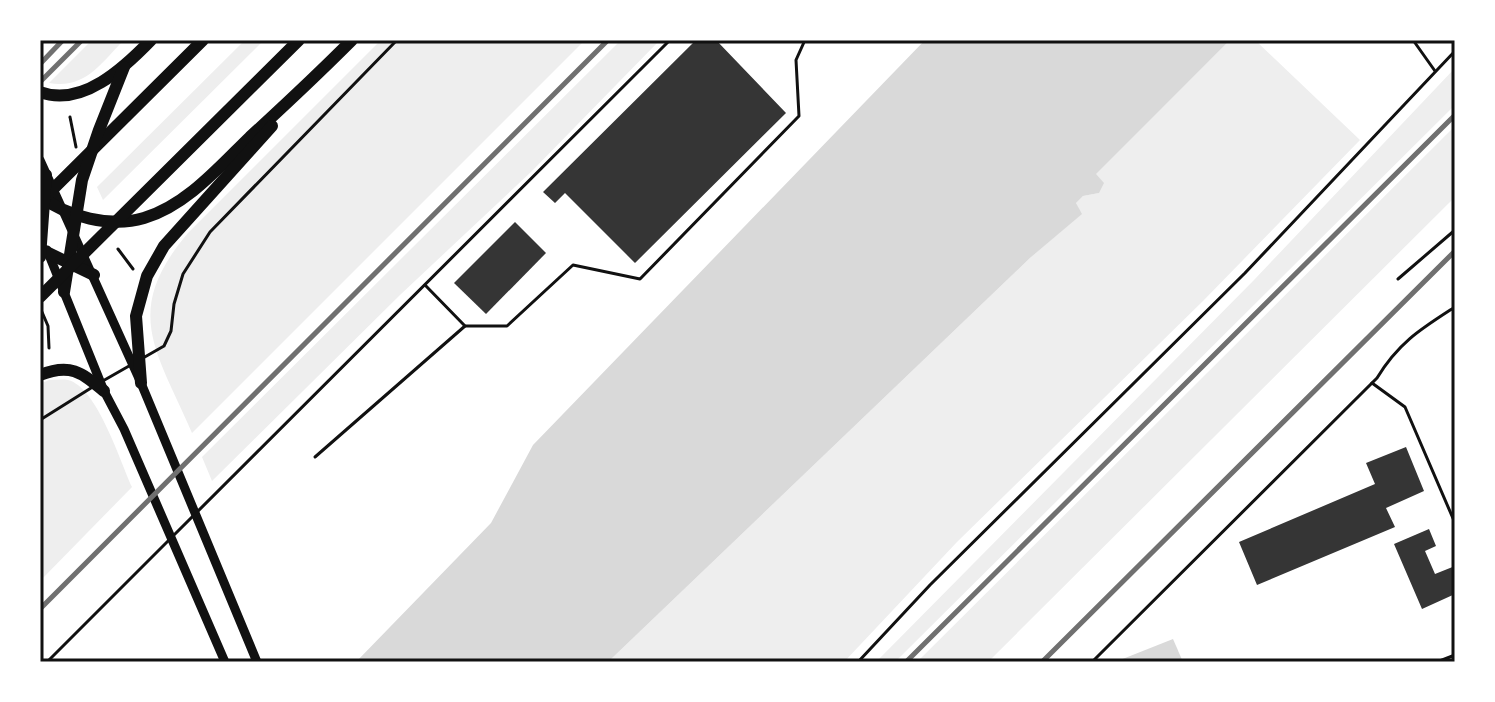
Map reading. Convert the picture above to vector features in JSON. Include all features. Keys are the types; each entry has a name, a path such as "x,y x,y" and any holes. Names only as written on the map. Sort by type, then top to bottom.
{"highway":[{"path":"40,92 64,96 78,93 124,67 151,40"},
{"path":"42,199 203,40"},
{"path":"40,297 299,40"},
{"path":"42,199 76,214 105,222 144,218 173,204 206,179 352,40"},
{"path":"64,292 82,180 124,67"},
{"path":"141,383 136,316 147,276 164,246 321,71"},
{"path":"46,175 42,199 42,252 94,275"},
{"path":"40,375 68,369 84,374 104,391"}],"main road":[{"path":"40,160 141,383 257,662"},
{"path":"42,252 64,292 104,391 124,429 225,662"}],"lane":[{"path":"40,420 164,346 171,331 174,304 183,274 210,232 397,40"},
{"path":"47,662 670,40"},
{"path":"315,457 465,326 507,326 573,265 640,279 799,116 796,60 805,40"},
{"path":"1413,40 1435,71"},
{"path":"858,662 930,585 1245,273 1455,51"},
{"path":"1398,279 1455,230"},
{"path":"425,285 465,326"},
{"path":"1092,662 1372,383 1408,338 1455,307"},
{"path":"1372,383 1405,407 1455,523"},
{"path":"1437,662 1455,655"}],"path":[{"path":"70,117 77,154"},
{"path":"118,249 133,269"},
{"path":"42,312 48,326 49,348"}],"shaded area":[{"path":"92,40 124,40 83,78 62,84 49,83"},
{"path":"245,40 264,40 103,200 97,187"},
{"path":"381,40 585,40 192,433 167,378 152,332 151,309 155,286 188,233"},
{"path":"621,40 660,40 532,171 400,295 212,481 202,457"},
{"path":"925,40 1230,40 1096,174 1104,183 1099,193 1083,196 1076,203 1082,214 1030,258 608,662 356,662 491,523 533,445"},
{"path":"1230,40 1255,40 1360,140 1204,300 957,542 844,662 608,662 1030,258 1081,214 1076,203 1083,196 1099,193 1095,174"},
{"path":"1455,68 1455,105 895,662 876,662 1254,280"},
{"path":"1455,126 1455,197 988,662 917,662"},
{"path":"49,380 68,380 89,396 106,426 132,487 40,581 40,384"},
{"path":"1173,639 1183,662 1115,662"}],"building":[{"path":"696,40 716,40 786,113 635,263 565,193 555,203 543,192"},
{"path":"515,222 546,253 486,314 454,283"},
{"path":"1406,447 1424,491 1386,508 1395,527 1257,585 1239,542 1375,484 1366,463"},
{"path":"1429,529 1436,546 1425,551 1435,574 1455,566 1455,594 1422,609 1394,544"}],"railway":[{"path":"40,64 63,40"},
{"path":"40,82 82,40"},
{"path":"40,609 608,40"},
{"path":"906,662 1455,115"},
{"path":"1042,662 1455,251"}]}
